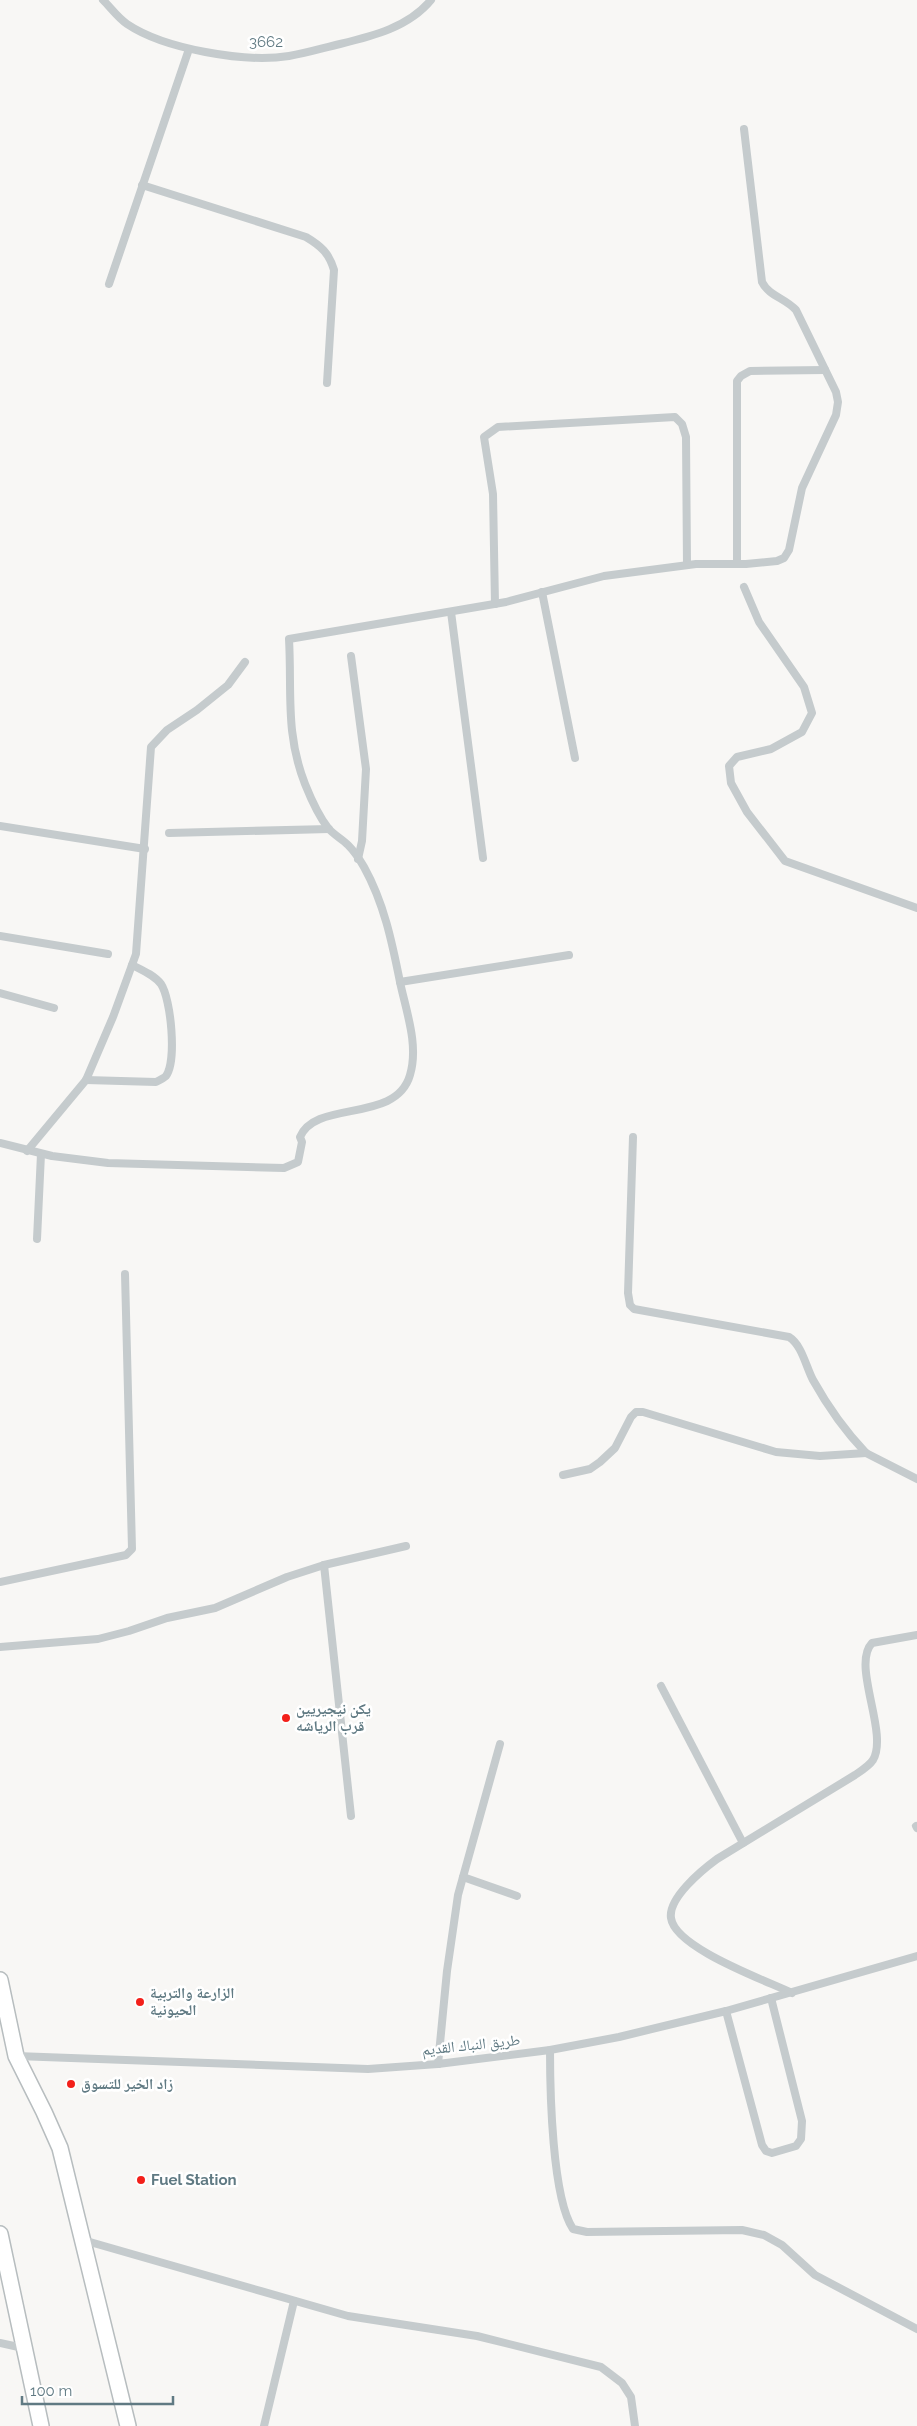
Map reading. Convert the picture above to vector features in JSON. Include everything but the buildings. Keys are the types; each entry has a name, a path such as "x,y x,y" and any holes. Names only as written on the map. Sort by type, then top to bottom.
{"highway":[{"path":"0,1980 16,2056 60,2148 128,2426"},
{"path":"0,2234 41,2426"}],"street":[{"name":"3662","path":"103,0 125,22 172,46 236,56 287,57 318,51 375,34 400,24 420,13 431,0"},
{"path":"109,284 188,49"},
{"path":"0,1143 41,1154 108,1163 284,1168 298,1162 300,1137 311,1123 383,1103 398,1094 410,1076 413,1050 410,1025 392,938 377,894 358,859 349,845 329,829 315,807 295,753 290,728 289,638 495,604 604,576 687,565 737,564 777,561 784,558 789,550 802,488 836,415 838,402 836,392 826,370 796,310 788,302 767,292 762,282 744,129"},
{"path":"142,185 306,237 320,246 330,256 334,270 334,293 327,383"},
{"path":"737,564 738,381 741,376 750,371 826,370"},
{"path":"495,604 493,494 484,437 498,427 676,417 682,424 686,436 687,565"},
{"path":"744,587 759,622 804,687 812,713 802,732 771,749 737,757 729,766 731,783 747,812 785,861 917,908"},
{"path":"542,592 575,758"},
{"path":"451,612 483,858"},
{"path":"351,656 366,769 362,841 358,859"},
{"path":"28,1151 86,1080 113,1017 136,954 152,747 167,730 197,710 228,685 245,662"},
{"path":"0,826 145,849"},
{"path":"169,833 329,829"},
{"path":"0,936 108,954"},
{"path":"400,982 569,955"},
{"path":"86,1080 156,1082 165,1077 170,1066 173,1039 163,990 153,976 132,965"},
{"path":"0,993 54,1008"},
{"path":"633,1137 628,1293 630,1305 634,1309 789,1337 796,1345 814,1381 837,1418 866,1453 917,1479"},
{"path":"38,1239 41,1154"},
{"path":"0,1582 126,1555 132,1550 125,1274"},
{"path":"563,1475 590,1469 600,1462 615,1448 631,1416 636,1412 643,1412 776,1452 820,1456 866,1453"},
{"path":"0,1648 98,1639 130,1632 167,1618 203,1612 324,1565 406,1546"},
{"path":"324,1565 351,1816"},
{"path":"792,1993 714,1957 683,1939 674,1929 670,1917 674,1904 699,1872 855,1775 872,1761 877,1743 866,1653 872,1644 917,1635"},
{"path":"660,1686 743,1843"},
{"path":"438,2064 447,1971 458,1895 500,1744"},
{"path":"463,1877 517,1896"},
{"name":"طريق النباك القديم","path":"16,2056 368,2069 438,2064 550,2050 619,2037 726,2011 917,1956"},
{"path":"726,2011 762,2145 766,2151 772,2153 796,2146 801,2140 802,2121 771,1998"},
{"path":"550,2050 558,2180 565,2213 573,2228 587,2232 742,2230 764,2235 782,2245 815,2275 917,2329"},
{"path":"83,2240 348,2316 477,2336 601,2367 622,2382 631,2398 635,2426"},
{"path":"264,2426 294,2301"},
{"path":"0,2343 23,2348"}],"place":[{"name":"يكن نيجيريين قرب الرياشه","path":"286,1718"},
{"name":"الزارعة والتربية الحيونية","path":"140,2002"},
{"name":"زاد الخير للتسوق","path":"71,2084"},
{"name":"Fuel Station","path":"141,2180"}]}
